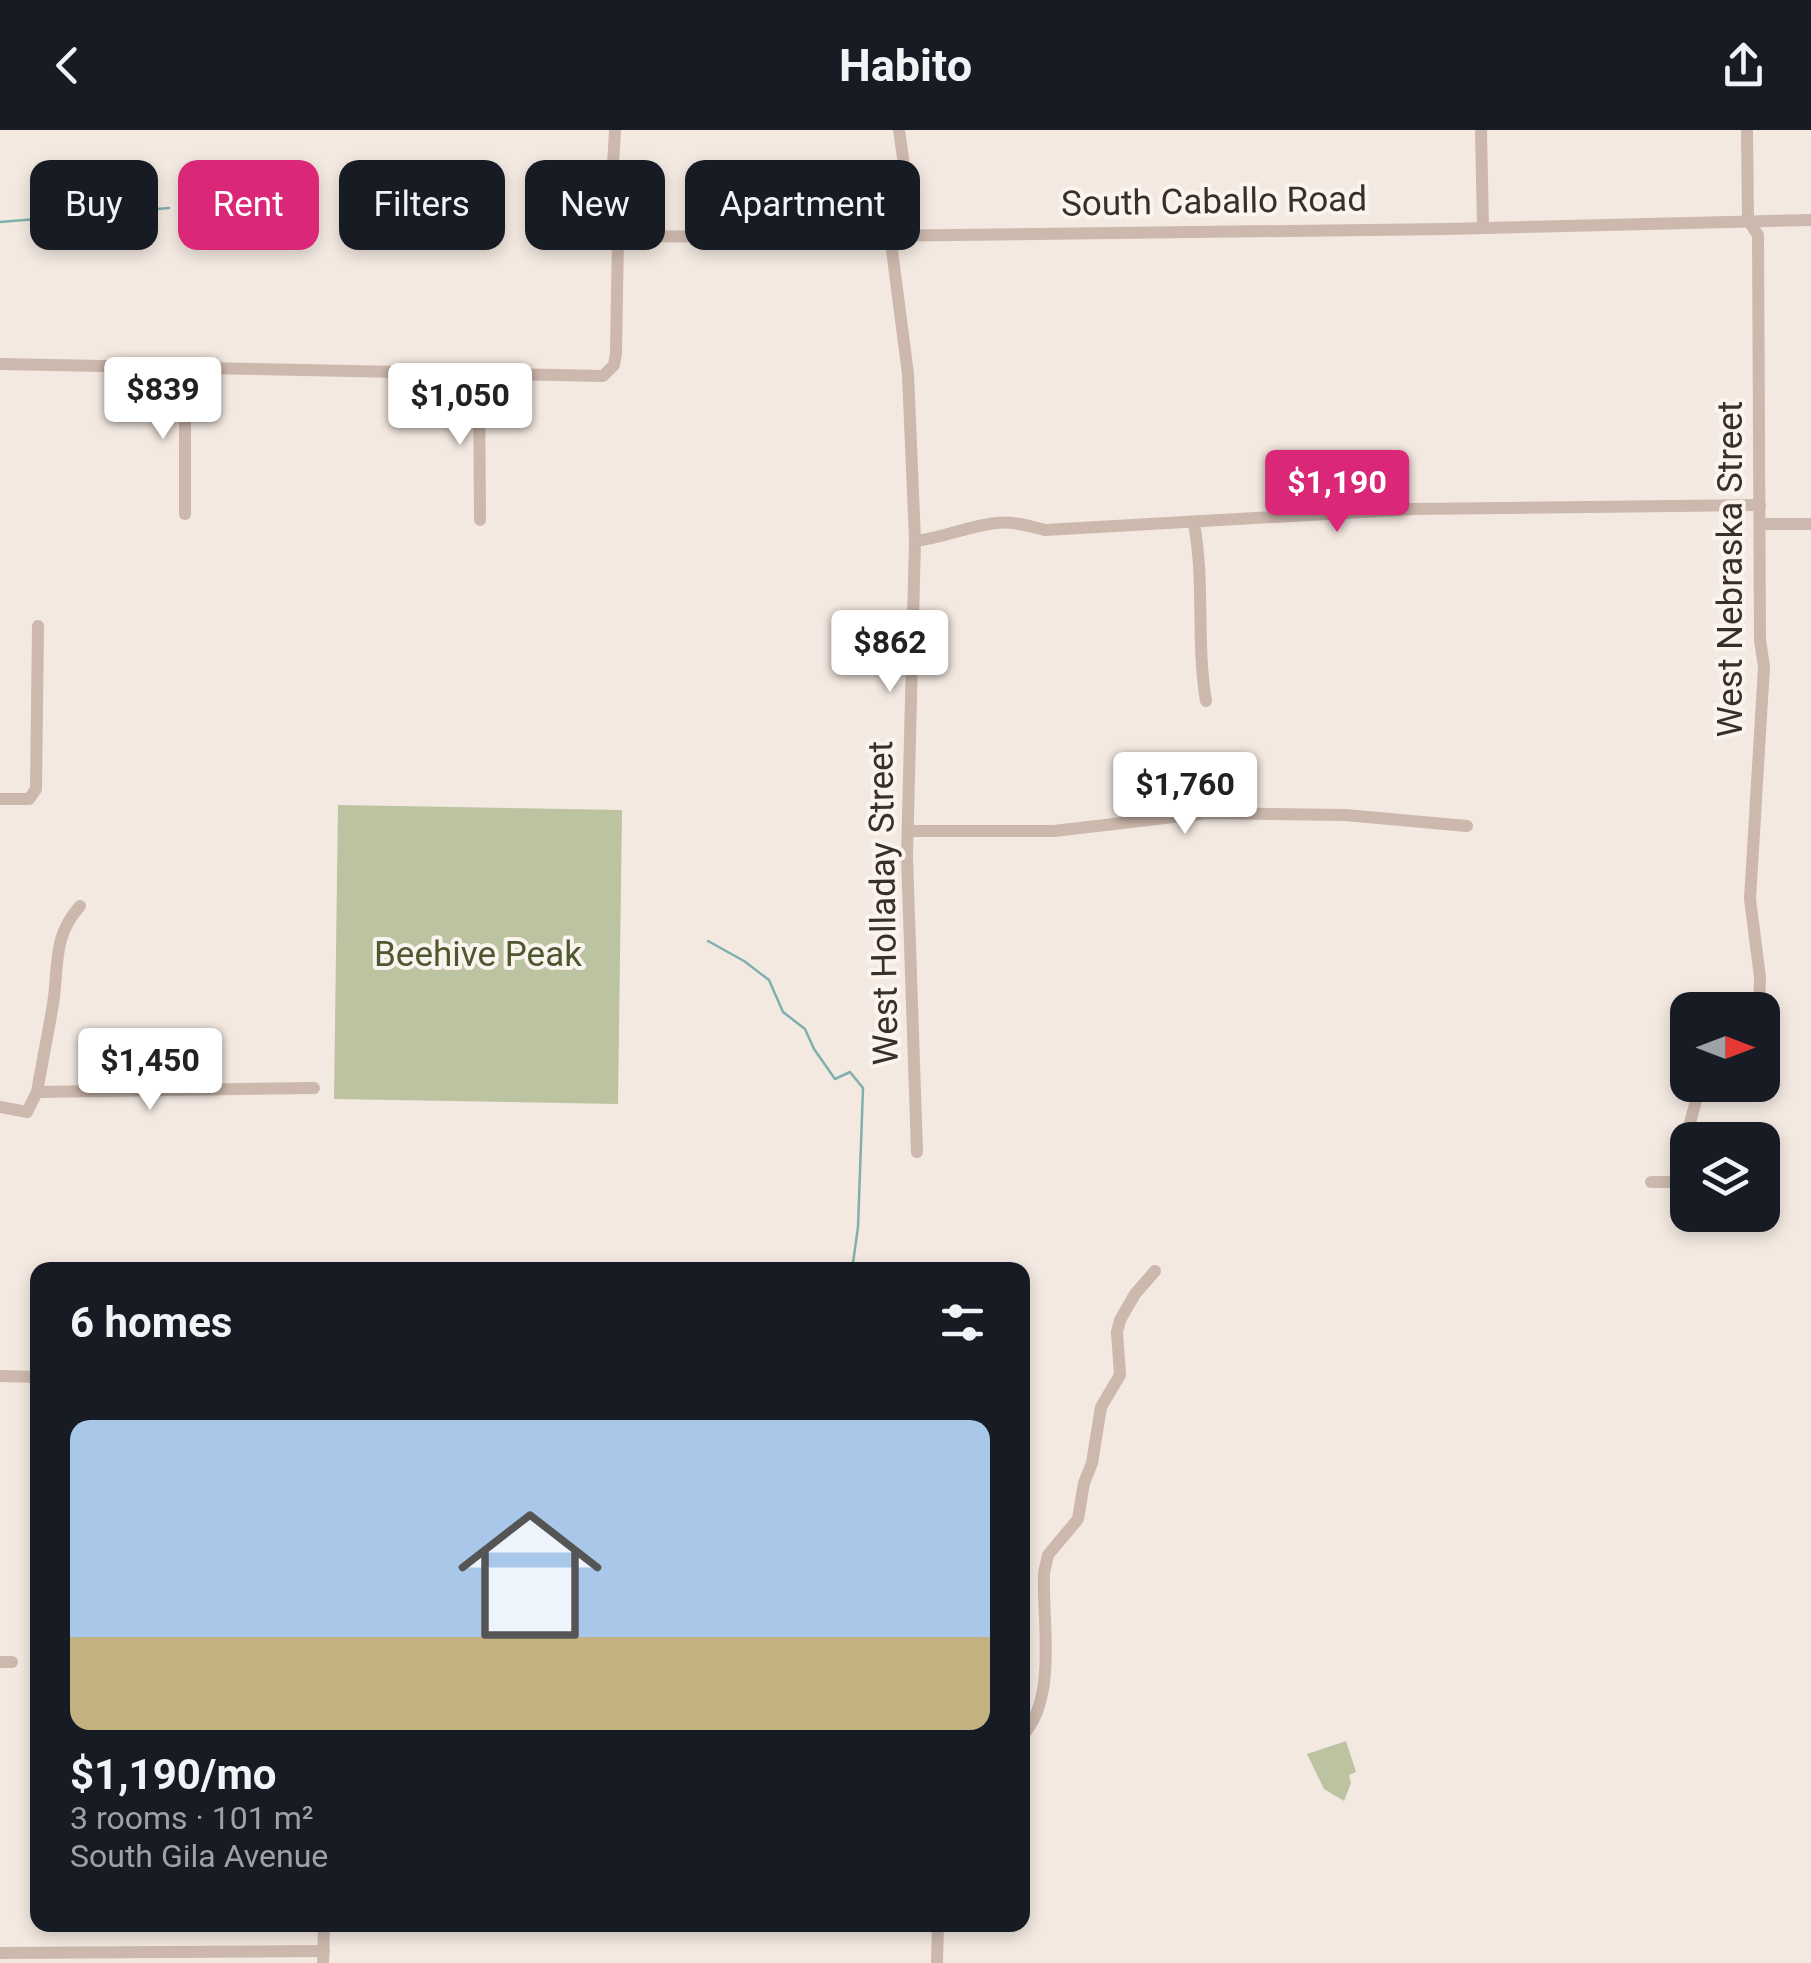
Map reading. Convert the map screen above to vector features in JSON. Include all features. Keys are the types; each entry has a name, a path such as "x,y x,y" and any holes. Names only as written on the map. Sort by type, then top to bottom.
{"street":[{"path":"614,160 616,130"},
{"path":"899,130 903,160"},
{"path":"1481,130 1483,226"},
{"name":"West Nebraska Street","path":"1747,130 1748,220 1758,235 1760,640 1764,666 1750,899 1760,992"},
{"name":"South Caballo Road","path":"920,234 1811,220"},
{"path":"0,364 603,376 614,365 616,353 618,250"},
{"name":"West Holladay Street","path":"892,250 908,374 914,541 908,831 917,1152"},
{"path":"185,369 185,514"},
{"path":"479,375 480,520"},
{"path":"914,541 1011,522 1045,530 1413,509 1760,505"},
{"path":"1194,524 1199,550 1199,659 1206,701"},
{"path":"1760,524 1811,524"},
{"path":"0,799 29,798 36,789 38,626"},
{"path":"908,831 1054,831 1208,813 1345,815 1467,826"},
{"path":"0,1108 27,1112 37,1092 54,1000 54,965 59,943 70,917 80,906"},
{"path":"37,1092 314,1088"},
{"path":"1651,1182 1674,1182 1696,1102"},
{"path":"1030,1726 1036,1718 1044,1684 1044,1572 1048,1555 1078,1519 1101,1407 1120,1375 1120,1320 1155,1271"},
{"path":"0,1376 30,1377"},
{"path":"0,1954 323,1957 324,1932"},
{"path":"937,1963 938,1932"}],"green space":[{"name":"Beehive Peak","path":"338,805 622,810 618,1104 334,1099"},
{"path":"1346,1741 1356,1772 1349,1775 1351,1783 1344,1801 1324,1789 1307,1754"}],"waterway":[{"path":"0,222 169,208"},
{"path":"708,941 769,980 783,1012 805,1029 835,1079 850,1072 863,1088 853,1262"}]}
